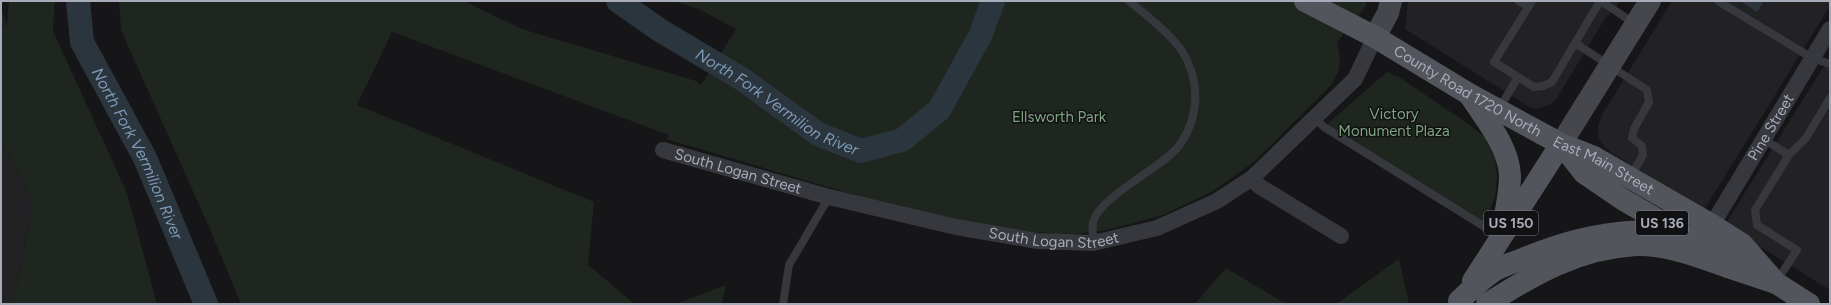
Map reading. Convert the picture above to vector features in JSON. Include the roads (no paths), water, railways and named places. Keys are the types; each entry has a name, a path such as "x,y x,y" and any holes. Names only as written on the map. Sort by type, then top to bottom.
{"main road":[{"name":"County Road 1720 North","path":"1305,1 1375,37 1469,94 1561,144"},
{"name":"County Road 1720 North","path":"1326,1 1375,37"},
{"path":"1375,37 1388,13 1391,1"},
{"path":"1561,144 1650,1"},
{"path":"1469,94 1496,136 1507,160 1510,177 1501,238"},
{"name":"East Main Street","path":"1561,144 1594,157 1742,244 1776,283"},
{"name":"East Main Street","path":"1561,144 1584,173 1622,199 1709,249 1728,267 1776,283 1808,304"},
{"name":"US 150","path":"1457,302 1501,238 1561,144"},
{"path":"1457,302 1492,272 1576,240 1614,233 1654,231 1705,240 1734,254 1776,283"},
{"path":"1487,304 1538,274 1572,257 1604,250 1637,245 1675,250 1728,267"}],"street":[{"name":"Pine Street","path":"1712,225 1830,29"},
{"name":"South Logan Street","path":"663,150 829,197 956,227 1038,241 1093,243 1157,228 1217,201 1252,178 1355,79 1375,37"},
{"path":"1252,178 1259,186 1341,236"}],"lane":[{"path":"1093,243 1093,221 1100,211 1119,192 1158,165 1181,144 1196,109 1194,79 1182,51 1155,23 1129,1"},
{"path":"1519,1 1530,4 1494,62 1534,87 1544,86 1552,82 1600,1 1636,25"},
{"path":"1718,1 1812,58 1830,64"},
{"path":"1575,42 1647,90 1649,102 1634,129 1632,138 1642,146 1643,155 1630,178"},
{"path":"1498,110 1518,77"},
{"path":"1776,283 1797,250 1757,225 1755,210 1790,155 1806,138 1830,98"},
{"path":"1315,118 1324,127 1501,238"},
{"path":"1763,139 1790,155"},
{"path":"783,304 789,266 829,197"}],"waterway":[{"name":"North Fork Vermilion River","path":"78,1 82,42 145,158 206,304"},
{"name":"North Fork Vermilion River","path":"618,1 661,31 742,79 818,134 861,151 902,140 939,110 980,36 993,1"}],"park label":[{"name":"Ellsworth Park","path":"1059,117"},
{"name":"Victory Monument Plaza","path":"1394,122"}]}
